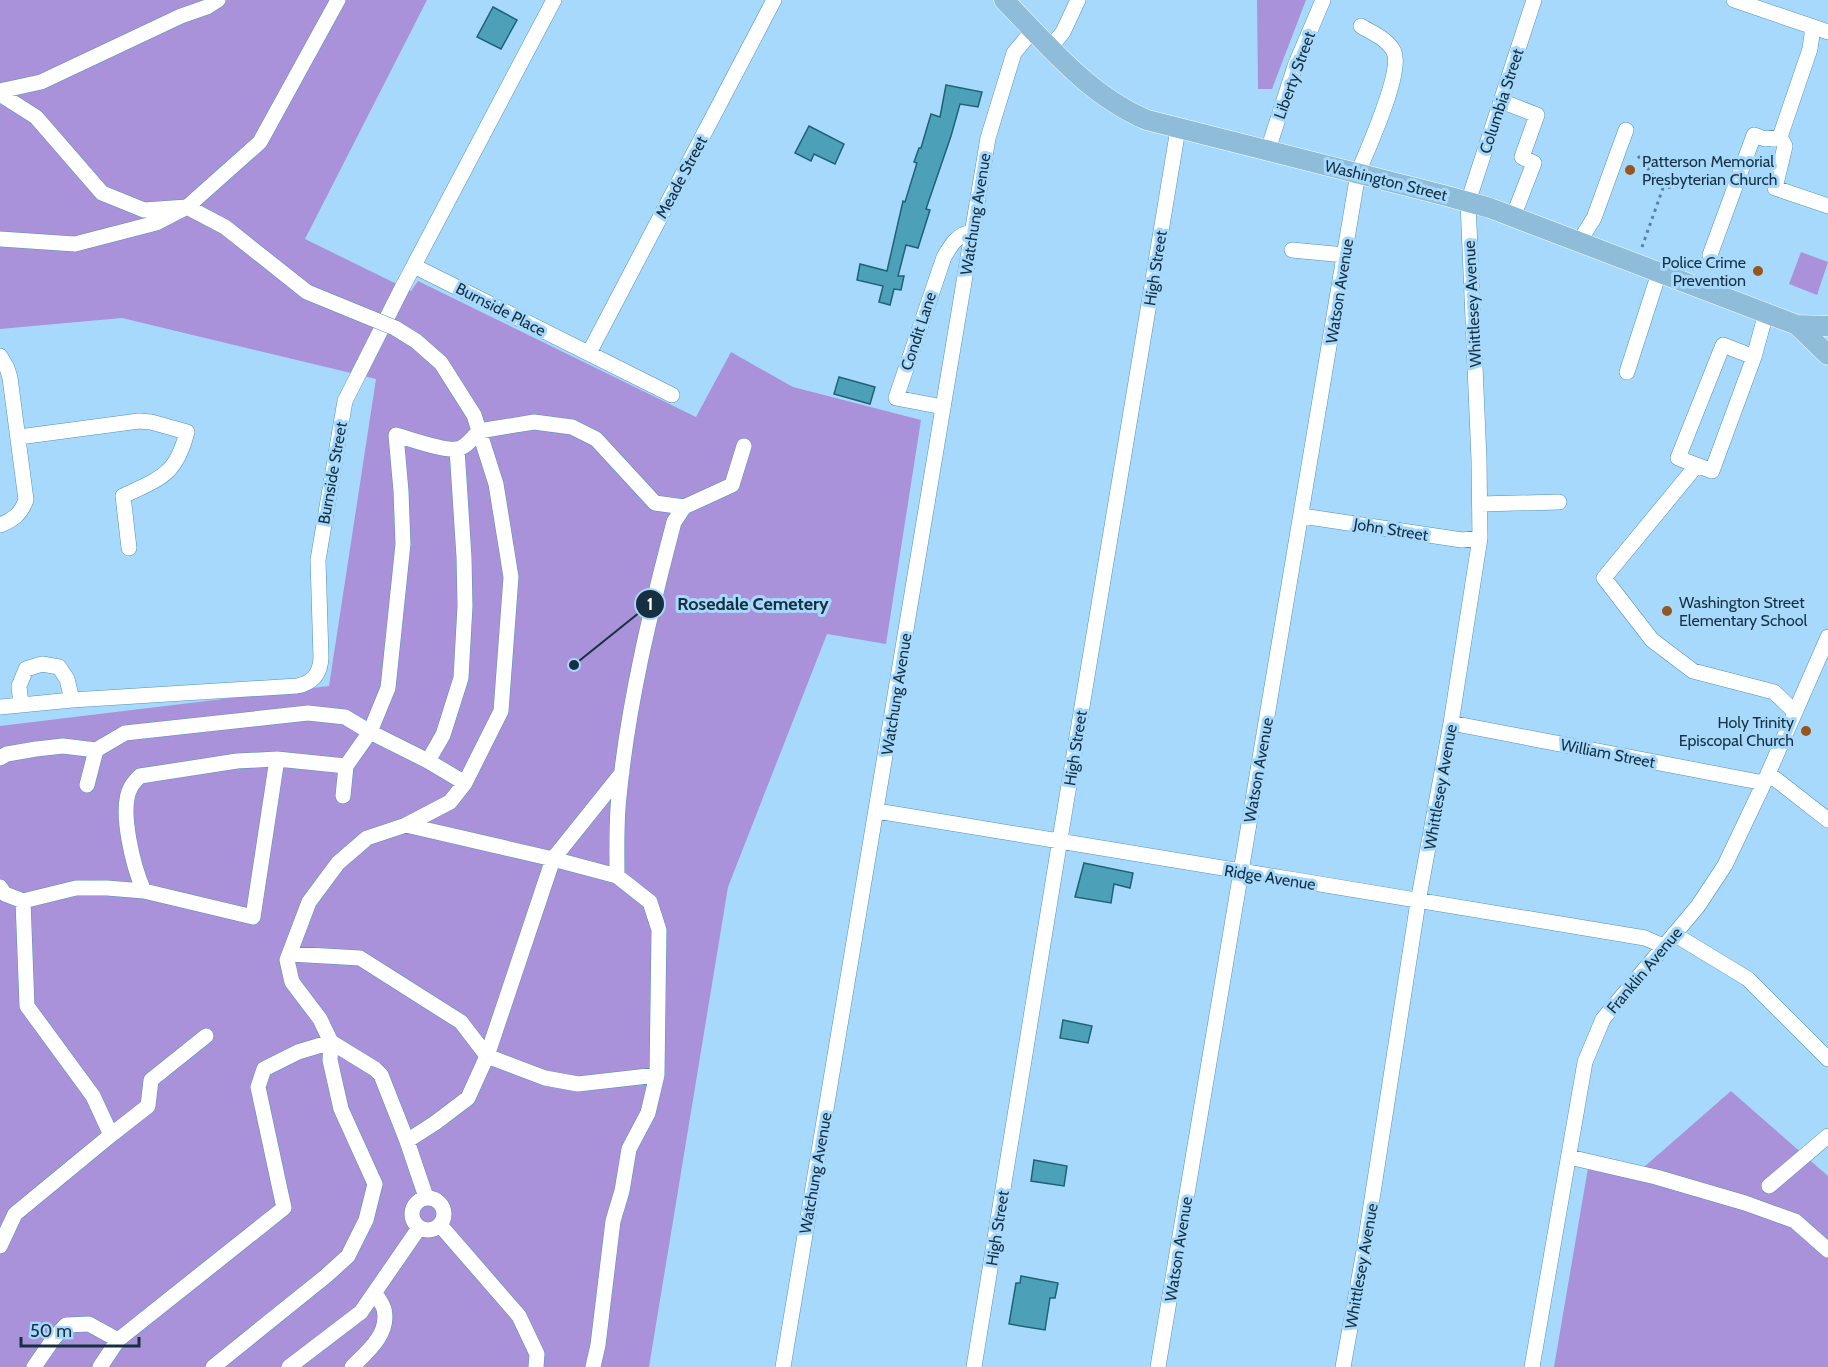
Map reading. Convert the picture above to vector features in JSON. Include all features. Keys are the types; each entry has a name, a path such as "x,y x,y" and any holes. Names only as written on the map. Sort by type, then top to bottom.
{"main road":[{"name":"Washington Street","path":"1004,0 1090,85 1117,105 1147,120 1468,202 1797,325 1828,326"},
{"name":"Washington Street","path":"1797,325 1828,355"}],"street":[{"path":"0,92 41,82 218,0"},
{"path":"0,239 75,244 156,224 187,207 260,142 338,0"},
{"name":"Burnside Street","path":"0,707 72,700 297,686 313,680 321,667 318,560 343,409 348,394 554,0"},
{"name":"Meade Street","path":"589,353 774,0"},
{"path":"1051,47 1063,32 1078,0"},
{"name":"Liberty Street","path":"1268,150 1294,66 1323,0"},
{"name":"Columbia Street","path":"1468,202 1534,0"},
{"path":"1734,0 1828,32"},
{"name":"Watson Avenue","path":"1158,1367 1358,173 1387,98 1396,65 1394,52 1386,42 1361,26"},
{"path":"1813,27 1810,49 1780,136 1785,146 1774,188 1828,206"},
{"name":"Watchung Avenue","path":"783,1367 991,125 1014,54 1033,30"},
{"path":"0,92 36,117 102,194 144,210 187,207 225,227 307,292 395,328 416,341 441,363 474,415 496,484 511,577 501,711 465,783 450,802 406,825 367,838 338,862 309,902 287,960 292,982 320,1019 331,1042 330,1060 340,1109 375,1184 366,1220 348,1256 213,1367"},
{"path":"1501,102 1537,115 1522,157 1534,163 1513,217"},
{"name":"High Street","path":"974,1367 1178,129"},
{"path":"1579,242 1594,218 1626,130"},
{"path":"1710,255 1754,135 1765,139 1780,136"},
{"name":"Whittlesey Avenue","path":"1343,1367 1364,1251 1418,902 1451,723 1480,538 1468,202"},
{"name":"Condit Lane","path":"943,407 896,398 944,257 955,240 961,235 973,232"},
{"path":"1292,250 1345,255"},
{"name":"Burnside Place","path":"414,266 672,395"},
{"path":"1626,372 1659,273"},
{"path":"1754,357 1723,345 1678,458 1712,471 1754,357 1766,313"},
{"path":"0,525 17,516 26,500 10,378 1,357"},
{"path":"19,437 139,421 152,422 187,432 178,459 165,474 123,496 129,548"},
{"path":"343,796 346,766 370,732 388,688 403,544 396,435 434,446 457,448 469,443 479,431 534,422 572,428 596,439 655,503 684,507"},
{"path":"616,876 618,800 627,725 674,522 684,507 732,485 744,446"},
{"path":"428,761 443,735 461,678 464,586 457,448"},
{"path":"1697,465 1604,578 1652,640 1693,670 1774,692 1795,712"},
{"path":"1480,504 1559,502"},
{"name":"John Street","path":"1302,516 1461,540 1480,538"},
{"name":"Franklin Avenue","path":"1532,1367 1586,1062 1604,1019 1698,906 1725,865 1767,779 1828,637"},
{"path":"21,705 19,686 26,669 42,664 59,667 67,679 72,700"},
{"path":"0,758 7,754 36,748 63,746 96,750 125,733 308,713 345,717 465,783"},
{"name":"William Street","path":"1451,723 1767,779 1828,820"},
{"path":"87,785 96,750"},
{"path":"144,891 137,877 128,835 127,805 130,788 140,776 237,762 276,759 346,766"},
{"path":"0,887 5,894 23,901 76,888 144,891 253,917 276,759"},
{"path":"407,1142 468,1098 487,1056 553,860 622,773"},
{"name":"Ridge Avenue","path":"877,811 1645,938 1663,946"},
{"path":"406,825 616,876 650,902 659,930 657,1075 648,1113 629,1149 622,1191 613,1221 598,1346 592,1367"},
{"path":"23,901 27,1006 93,1096 111,1135"},
{"path":"1674,934 1748,979 1828,1059"},
{"path":"290,954 360,958 461,1023 487,1056 546,1078 578,1084 657,1075"},
{"path":"0,1246 15,1214 148,1106 152,1080 206,1036"},
{"path":"100,1367 117,1340 284,1208 258,1087 264,1069 297,1052 331,1042 375,1069 381,1075 426,1197"},
{"path":"1769,1186 1828,1136"},
{"path":"1569,1157 1656,1177 1745,1203 1795,1221 1828,1250"},
{"path":"426,1197 436,1200 444,1214 440,1225 430,1230 419,1228 413,1221 411,1211 416,1202 426,1197"},
{"path":"440,1225 519,1316 537,1354 536,1367"},
{"path":"289,1367 361,1312 419,1228"},
{"path":"352,1367 374,1346 383,1329 384,1310 375,1292"},
{"path":"34,1367 66,1325 89,1324 117,1340"}],"path":[{"path":"1638,156 1663,188"},
{"path":"1663,188 1699,184"},
{"path":"1642,247 1663,188"}],"shaded area":[{"path":"0,0 427,0 305,239 411,291 418,281 696,417 731,352 793,387 921,420 886,644 827,634 728,887 649,1367 0,1367 0,726 329,686 376,379 122,318 0,329"},
{"path":"1257,0 1306,0 1272,89 1258,89"},
{"path":"1801,252 1828,262 1817,295 1789,284"},
{"path":"1731,1091 1828,1176 1828,1367 1554,1367 1588,1168 1644,1167"}],"building":[{"path":"493,7 517,20 501,49 477,37"},
{"path":"946,85 982,92 978,107 960,104 926,209 930,210 918,248 906,245 898,276 904,276 901,290 894,289 890,305 879,302 883,286 857,280 860,264 887,271 903,201 905,202 917,163 914,162 921,148 931,114 940,117"},
{"path":"809,126 844,144 835,164 814,154 811,161 795,153"},
{"path":"839,377 875,387 870,404 834,394"},
{"path":"1084,863 1133,873 1130,888 1114,884 1111,903 1075,897"},
{"path":"1063,1020 1092,1026 1088,1043 1060,1038"},
{"path":"1034,1160 1067,1166 1064,1186 1031,1181"},
{"path":"1021,1276 1058,1283 1055,1298 1050,1298 1045,1330 1009,1324 1016,1283 1020,1283"}],"place":[{"name":"Patterson Memorial Presbyterian Church","path":"1630,170"},
{"name":"Police Crime Prevention","path":"1758,271"},
{"name":"Washington Street Elementary School","path":"1667,611"},
{"name":"Rosedale Cemetery","path":"574,665"},
{"name":"Holy Trinity Episcopal Church","path":"1806,731"}]}
